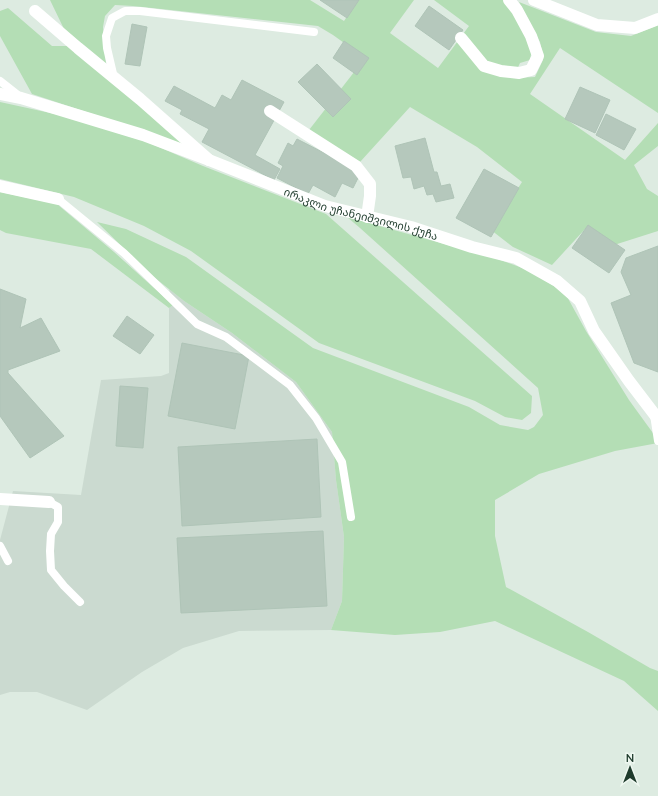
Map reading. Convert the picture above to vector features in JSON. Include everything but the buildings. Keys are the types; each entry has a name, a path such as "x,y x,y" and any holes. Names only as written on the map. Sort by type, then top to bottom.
{"street":[{"path":"461,38 484,66 501,71 519,73 531,70 538,56 531,36 517,10 509,0"},
{"path":"534,0 597,25 635,28 658,18"},
{"path":"35,11 140,98 209,160"},
{"name":"ირაკლი უჩანეიშვილის ქუჩა","path":"0,94 21,98 143,135 325,206 411,227 516,258 558,281 580,301 594,330 656,416"},
{"path":"270,111 356,166 370,184 367,217"},
{"path":"0,186 58,199"},
{"path":"0,498 49,502"}],"lane":[{"path":"114,78 107,48 106,36 112,18 125,12 140,11 314,32"},
{"path":"0,81 21,98"},
{"path":"58,199 124,253 197,324 226,337 290,386 316,418 342,462 351,517"},
{"path":"656,416 658,441"},
{"path":"49,502 58,507 58,522 51,534 51,570 80,602"},
{"path":"0,546 8,561"}],"shaded area":[{"path":"169,289 184,301 232,333 296,382 332,432 336,480 344,537 342,601 331,630 239,631 183,648 142,672 87,710 37,692 10,692 0,695 0,540 13,491 81,495 101,380 161,376 169,373 169,308 173,305"}],"green space":[{"path":"50,0 310,0 344,21 358,0 414,0 390,33 438,68 469,26 434,0 504,0 516,15 532,49 530,60 520,63 513,78 535,77 543,60 540,42 519,2 596,32 631,36 658,25 658,113 560,48 530,94 625,160 658,123 658,146 634,165 647,189 658,196 658,231 614,245 586,228 552,265 513,247 491,230 522,182 477,147 410,107 360,162 309,130 365,58 318,26 115,5 105,16 103,27 106,64 64,29"},
{"path":"8,8 52,46 68,46 186,145 32,94 0,36 0,11"},
{"path":"0,102 64,116 147,142 203,166 326,214 532,396 531,413 522,420 505,417 475,401 319,343 191,251 144,226 74,197 0,179"},
{"path":"0,192 57,204 114,252 173,305 169,308 91,249 6,233 0,230"},
{"path":"347,217 495,258 528,270 565,293 586,331 629,400 658,440 658,443 615,451 539,474 495,500 495,536 506,587 650,668 658,671 658,711 624,681 495,621 440,632 395,635 331,630 342,601 344,537 336,480 332,432 296,382 232,333 184,301 150,274 97,222 126,229 186,257 313,348 469,407 500,425 528,430 534,427 543,415 538,388"}]}
